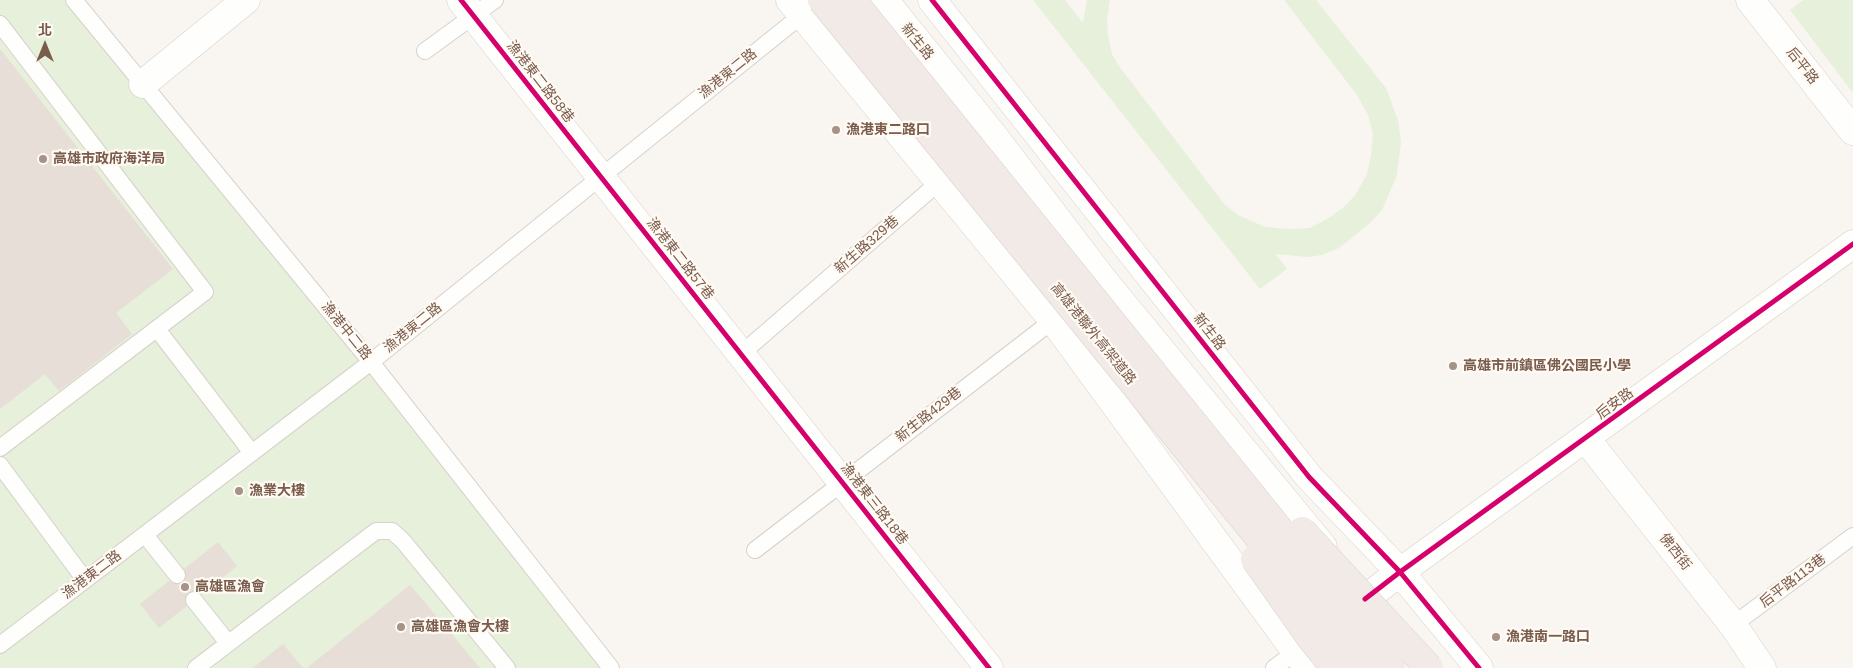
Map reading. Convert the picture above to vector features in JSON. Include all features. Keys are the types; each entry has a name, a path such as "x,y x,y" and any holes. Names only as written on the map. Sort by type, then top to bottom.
{"highway":[{"name":"高雄港聯外高架道路","path":"852,0 1365,668"},
{"name":"高雄港聯外高架道路","path":"808,4 1130,363 1391,668"},
{"path":"1130,363 1310,637 1335,668"},
{"path":"1130,363 1429,668"}],"street":[{"path":"143,84 246,0"},
{"name":"新生路","path":"884,0 993,136 1104,281 1420,668"},
{"name":"新生路","path":"932,0 1309,476 1400,572"},
{"name":"新生路","path":"950,0 1321,468 1400,572 1479,668"},
{"name":"后平路","path":"1760,3 1853,131"},
{"path":"808,4 939,182 1053,320 1292,663"},
{"name":"漁港東二路58巷","path":"467,8 601,178"},
{"name":"漁港東二路57巷","path":"601,178 741,354"},
{"name":"后安路","path":"1365,599 1853,244"},
{"name":"漁港東三路18巷","path":"741,354 989,668"},
{"name":"佛西街","path":"1586,439 1733,625 1762,668"}],"lane":[{"name":"漁港中二路","path":"74,0 371,362 611,668"},
{"path":"425,51 467,8 495,0"},
{"name":"漁港東二路","path":"0,645 371,362 601,178 808,4"},
{"path":"0,24 205,292 0,448"},
{"name":"新生路329巷","path":"741,354 993,136"},
{"name":"新生路429巷","path":"754,550 1104,281"},
{"path":"157,329 252,453"},
{"path":"0,465 85,580"},
{"path":"196,668 376,531 392,531 403,541 507,668"},
{"path":"145,535 177,575"},
{"name":"后平路113巷","path":"1733,625 1853,536"},
{"path":"1292,663 1365,599"},
{"path":"194,600 228,643"}],"green space":[{"path":"0,0 74,0 611,668 0,668"},
{"path":"1033,0 1065,0 1083,23 1087,0 1110,0 1107,20 1112,54 1119,66 1225,205 1238,215 1265,227 1288,229 1310,228 1344,207 1356,194 1367,174 1371,155 1373,133 1368,115 1357,95 1284,0 1316,0 1386,88 1398,120 1401,142 1397,175 1382,210 1370,223 1339,248 1322,255 1307,257 1276,254 1287,269 1260,289"},
{"path":"1803,0 1853,0 1853,93 1790,10"}],"building":[{"name":"高雄市政府海洋局","path":"0,49 173,269 116,313 132,334 59,391 45,374 0,409"},
{"name":"高雄區漁會","path":"218,542 237,566 159,628 140,604"},
{"name":"高雄區漁會大樓","path":"410,585 480,668 307,668"},
{"path":"283,644 303,668 253,668"}],"cycle path":[{"path":"461,0 989,668"},
{"path":"932,0 1309,477 1400,572 1479,668"},
{"path":"1365,599 1853,244"}],"place":[{"name":"漁港東二路口","path":"836,130"},
{"name":"高雄市政府海洋局","path":"43,159"},
{"name":"高雄市前鎮區佛公國民小學","path":"1453,366"},
{"name":"漁業大樓","path":"239,491"},
{"name":"高雄區漁會","path":"185,587"},
{"name":"高雄區漁會大樓","path":"401,627"},
{"name":"漁港南一路口","path":"1496,637"}]}
